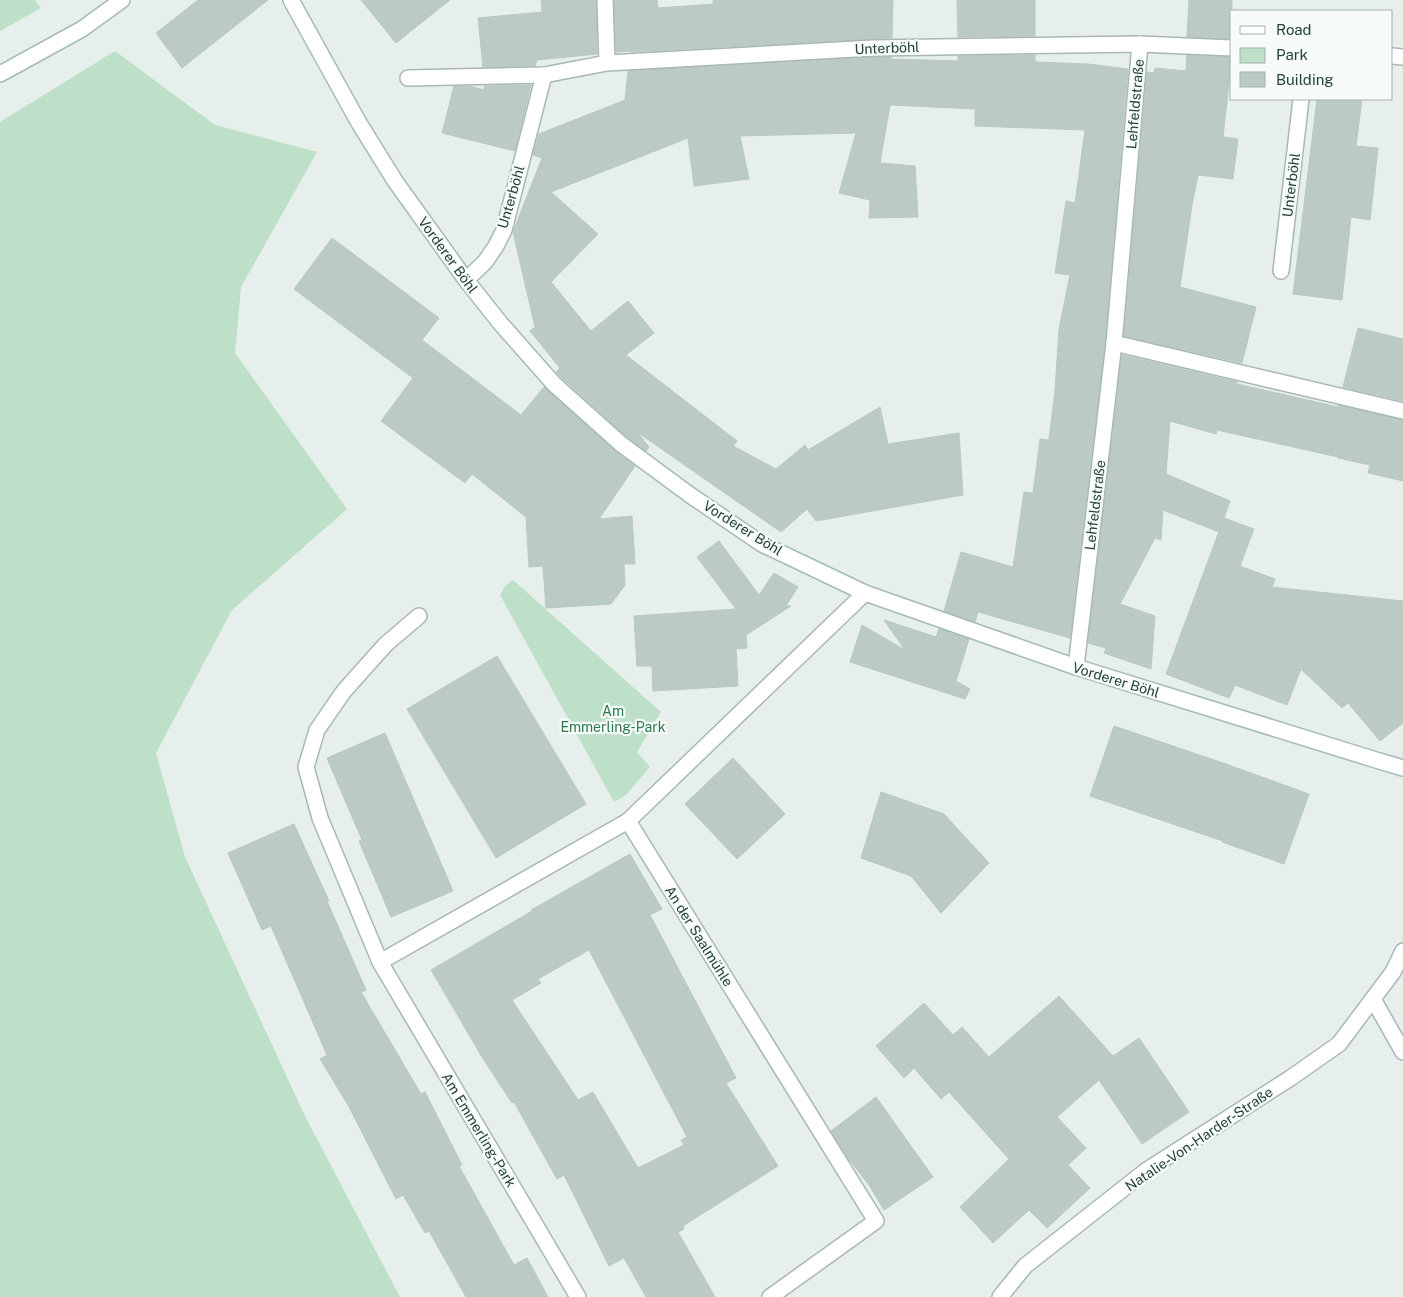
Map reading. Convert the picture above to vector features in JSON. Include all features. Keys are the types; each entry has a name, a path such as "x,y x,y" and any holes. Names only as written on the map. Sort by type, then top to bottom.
{"street":[{"path":"0,74 82,29 122,0"},
{"name":"Vorderer Böhl","path":"291,0 374,148 395,181 466,280 501,324 554,384 621,444 690,495 762,544 864,593 1076,667 1403,768"},
{"path":"605,0 607,63"},
{"name":"Unterböhl","path":"408,78 544,75 607,63 873,48 1140,44 1230,48"},
{"name":"Lehfeldstraße","path":"1076,667 1114,343 1140,44"},
{"name":"Unterböhl","path":"466,280 485,262 504,230 544,75"},
{"name":"Unterböhl","path":"1281,271 1301,100"},
{"path":"1114,343 1403,411"},
{"path":"380,962 628,821 864,593"},
{"name":"Am Emmerling-Park","path":"419,616 386,644 344,691 317,730 306,767 320,818 380,962 578,1297"},
{"name":"An der Saalmühle","path":"628,821 876,1221 770,1297"},
{"name":"Natalie-Von-Harder-Straße","path":"1000,1297 1025,1266 1148,1170 1339,1044 1393,972 1403,951"},
{"path":"1373,999 1403,1052"}],"green space":[{"path":"0,0 35,0 41,8 0,31"},
{"path":"115,51 215,125 317,152 241,287 235,353 347,509 232,610 156,753 185,857 305,1116 400,1297 0,1297 0,122"},
{"name":"Am Emmerling-Park","path":"513,580 661,712 637,752 650,767 626,795 614,802 500,595 505,586"}],"building":[{"path":"198,0 268,0 182,68 156,33"},
{"path":"361,0 450,0 396,43"},
{"path":"541,0 596,0 597,54 537,60 535,66 483,67 478,18 542,12"},
{"path":"614,0 657,0 658,8 713,4 713,0 893,0 892,38 616,52"},
{"path":"957,0 1035,0 1035,36 958,37"},
{"path":"1189,0 1232,0 1230,39 1187,37"},
{"path":"1035,55 1035,62 1088,64 1128,69 1105,342 1070,638 978,612 975,622 944,611 961,552 1013,567 1024,492 1033,493 1040,439 1049,440 1059,329 1070,275 1055,273 1066,201 1075,203 1085,130 975,126 975,109 890,105 880,163 915,166 918,217 869,218 870,200 839,193 856,133 740,136 749,179 694,186 688,138 551,192 598,234 551,282 591,331 628,301 654,333 626,355 737,441 733,446 776,469 805,445 808,450 880,407 888,444 959,433 963,495 816,521 807,509 781,532 637,432 649,447 646,451 627,437 556,372 560,368 530,331 535,327 513,232 542,158 533,155 539,134 625,100 628,71 873,57 958,61 958,56"},
{"path":"1187,55 1230,57 1230,75 1223,137 1238,139 1233,179 1198,175 1180,287 1256,307 1242,363 1124,336 1147,72 1154,73 1155,68 1186,71"},
{"path":"531,85 515,151 442,133 454,86 468,86 485,90 484,86"},
{"path":"1317,100 1362,100 1356,146 1378,148 1370,220 1351,217 1342,300 1293,294"},
{"path":"332,238 439,318 422,340 521,415 544,387 615,451 635,466 599,519 632,516 635,564 624,564 625,585 611,604 546,608 543,566 529,567 526,517 472,474 465,483 381,421 413,378 294,289"},
{"path":"1358,328 1403,339 1403,401 1343,387"},
{"path":"1122,355 1237,382 1237,384 1403,420 1403,481 1368,473 1370,465 1217,430 1216,434 1170,421 1166,474 1230,501 1219,532 1163,510 1161,540 1155,538 1120,604 1155,616 1151,669 1104,653 1106,648 1088,643"},
{"path":"1224,518 1254,529 1240,566 1275,579 1272,587 1403,601 1403,723 1380,741 1348,703 1342,708 1301,669 1287,705 1235,685 1229,698 1166,674"},
{"path":"719,541 759,595 774,573 798,587 786,606 791,606 746,635 747,648 736,649 738,686 653,691 652,666 637,666 634,616 736,609 697,557"},
{"path":"884,620 936,637 939,629 969,639 956,681 970,689 965,699 850,662 862,625 905,650"},
{"path":"497,656 586,804 496,858 407,709"},
{"path":"1114,726 1309,794 1284,864 1223,841 1090,796"},
{"path":"385,733 453,891 391,917 359,841 362,840 327,758"},
{"path":"733,758 785,814 737,859 685,804"},
{"path":"881,792 944,814 989,863 941,913 911,876 861,858"},
{"path":"294,824 366,990 361,992 421,1094 425,1092 462,1165 459,1166 514,1265 527,1258 548,1297 466,1297 429,1231 425,1233 403,1195 396,1199 348,1105 320,1059 327,1055 271,926 262,930 228,853"},
{"path":"630,854 662,909 650,915 736,1078 726,1083 778,1166 683,1226 684,1229 678,1232 715,1297 646,1297 624,1258 609,1266 564,1175 557,1179 514,1102 512,1103 482,1057 431,970","holes":["589,950 687,1137 681,1140 684,1145 638,1168 593,1092 578,1100 512,1000 541,983 538,979"]},
{"path":"1059,996 1113,1056 1139,1038 1189,1112 1142,1144 1099,1080 1057,1117 1086,1148 1068,1165 1090,1188 1047,1228 1029,1210 993,1243 960,1207 1009,1159 949,1092 941,1099 914,1068 904,1078 876,1046 924,1003 953,1035 962,1027 989,1057"},
{"path":"876,1097 933,1177 884,1210 831,1131"}]}
